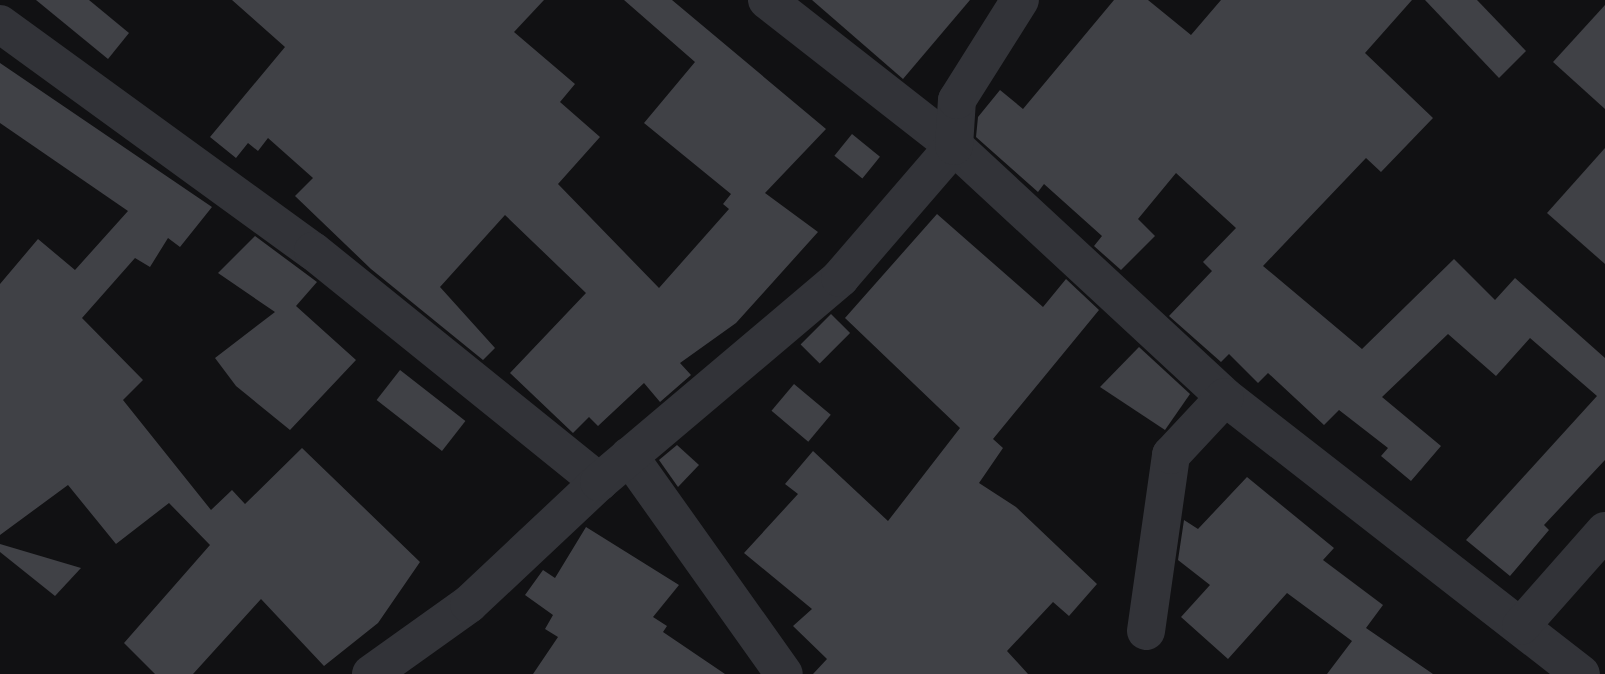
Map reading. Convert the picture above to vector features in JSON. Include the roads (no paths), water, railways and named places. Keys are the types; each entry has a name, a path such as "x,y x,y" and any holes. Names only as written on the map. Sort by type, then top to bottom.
{"street":[{"path":"766,0 954,146 1225,397 1581,674"},
{"path":"371,674 469,604 599,482 840,278 954,146 957,100 1020,0"},
{"path":"0,24 313,251 599,482"},
{"path":"1146,631 1171,455 1225,397"},
{"path":"629,456 784,674"},
{"path":"1521,626 1605,531"}]}
